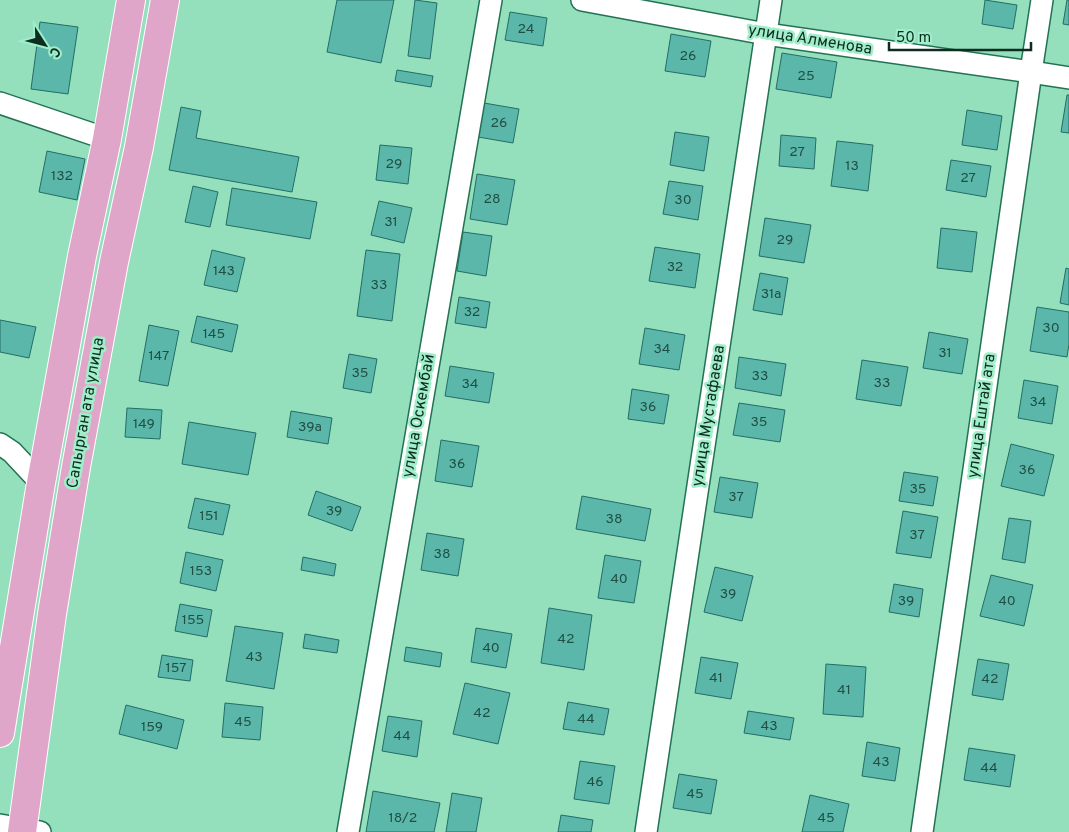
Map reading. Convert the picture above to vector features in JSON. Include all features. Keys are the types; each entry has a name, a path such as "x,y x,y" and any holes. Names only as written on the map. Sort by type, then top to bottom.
{"main road":[{"name":"Сапырган ата улица","path":"0,732 9,621 42,483 82,256 108,139 131,0"},
{"name":"Сапырган ата улица","path":"21,830 52,614 76,467 114,262 139,147 165,0"}],"street":[{"name":"улица Оскембай","path":"348,832 491,0"},
{"name":"улица Алменова","path":"582,0 766,34 1069,78"},
{"name":"улица Мустафаева","path":"646,832 771,0"},
{"name":"улица Ештай ата","path":"922,832 1042,0"},
{"path":"0,103 108,139"},
{"path":"0,444 12,452 42,483"}],"building":[{"path":"337,0 394,0 381,63 327,52"},
{"path":"415,0 437,3 430,59 408,56"},
{"path":"985,0 1017,5 1013,29 982,24"},
{"path":"1067,0 1069,0 1069,25 1063,24"},
{"path":"510,12 547,18 543,46 505,40"},
{"path":"40,22 78,27 68,94 31,89"},
{"path":"671,34 711,41 705,77 665,71"},
{"path":"782,53 837,62 831,98 776,89"},
{"path":"397,70 433,76 431,87 395,81"},
{"path":"1067,95 1069,95 1069,133 1061,132"},
{"path":"484,103 519,109 513,143 478,137"},
{"path":"181,107 201,111 196,138 299,157 292,192 169,170"},
{"path":"967,110 1002,116 997,150 962,145"},
{"path":"675,132 709,137 704,171 670,165"},
{"path":"781,135 816,138 814,169 779,166"},
{"path":"837,141 873,145 868,191 831,186"},
{"path":"380,145 412,148 408,184 376,180"},
{"path":"47,151 85,159 77,200 39,192"},
{"path":"951,160 991,166 986,197 946,190"},
{"path":"477,174 515,180 507,225 470,219"},
{"path":"669,181 703,186 698,220 663,214"},
{"path":"193,186 218,192 210,227 185,222"},
{"path":"232,188 317,202 310,239 226,225"},
{"path":"379,201 412,208 404,243 371,235"},
{"path":"765,218 811,225 804,263 759,256"},
{"path":"941,228 977,232 972,272 937,268"},
{"path":"463,232 492,236 486,276 457,271"},
{"path":"655,247 700,254 695,288 649,281"},
{"path":"212,250 245,258 237,292 204,285"},
{"path":"366,250 400,254 392,321 357,316"},
{"path":"1066,268 1069,269 1069,305 1060,303"},
{"path":"760,273 788,278 782,315 753,310"},
{"path":"459,297 490,302 486,328 455,323"},
{"path":"1037,307 1069,312 1067,357 1030,351"},
{"path":"197,316 238,325 232,352 191,342"},
{"path":"0,320 36,327 29,358 0,352"},
{"path":"149,325 179,331 168,386 139,381"},
{"path":"645,328 685,335 679,370 639,364"},
{"path":"929,332 968,339 962,374 923,368"},
{"path":"349,354 377,359 371,393 343,388"},
{"path":"739,357 786,364 781,396 735,388"},
{"path":"862,360 908,367 901,406 856,399"},
{"path":"450,366 494,373 489,403 445,396"},
{"path":"1024,380 1058,386 1052,424 1018,418"},
{"path":"632,389 669,395 664,424 628,419"},
{"path":"739,403 785,410 780,442 733,435"},
{"path":"127,408 162,410 160,439 125,437"},
{"path":"291,411 332,418 328,444 287,437"},
{"path":"189,422 256,433 248,475 182,464"},
{"path":"441,440 479,446 472,487 435,481"},
{"path":"1011,444 1054,455 1044,496 1001,486"},
{"path":"904,472 938,477 933,506 899,501"},
{"path":"720,477 758,483 752,518 714,512"},
{"path":"316,491 361,507 352,531 308,515"},
{"path":"582,496 651,509 645,541 576,529"},
{"path":"195,498 230,505 223,535 188,528"},
{"path":"903,511 938,517 931,558 896,553"},
{"path":"1009,518 1031,521 1025,563 1002,559"},
{"path":"427,533 464,539 458,576 421,570"},
{"path":"186,552 223,560 216,591 180,583"},
{"path":"605,555 641,561 634,603 598,598"},
{"path":"303,557 336,564 334,576 301,570"},
{"path":"715,567 753,576 742,621 704,612"},
{"path":"991,575 1033,585 1024,626 980,616"},
{"path":"894,584 923,589 919,617 889,612"},
{"path":"180,604 212,610 207,637 175,631"},
{"path":"549,608 592,615 584,670 541,663"},
{"path":"235,626 283,633 274,689 226,681"},
{"path":"476,628 512,634 506,668 471,662"},
{"path":"305,634 339,640 337,653 303,648"},
{"path":"406,647 442,653 440,667 404,661"},
{"path":"162,655 193,660 190,681 158,677"},
{"path":"701,657 738,663 731,699 695,693"},
{"path":"978,659 1009,664 1003,700 972,695"},
{"path":"826,664 866,667 863,717 823,714"},
{"path":"465,683 510,693 498,744 453,734"},
{"path":"568,702 609,709 604,735 563,729"},
{"path":"225,703 263,707 260,740 222,737"},
{"path":"126,705 184,720 177,749 119,734"},
{"path":"748,711 794,718 790,740 744,733"},
{"path":"388,716 422,721 417,757 382,751"},
{"path":"867,742 900,748 895,781 862,776"},
{"path":"969,748 1015,755 1010,787 964,780"},
{"path":"580,761 615,766 609,804 574,799"},
{"path":"679,774 717,780 711,814 673,808"},
{"path":"373,791 440,803 434,832 366,832"},
{"path":"452,793 482,798 476,832 446,832"},
{"path":"810,795 849,804 843,832 802,832"},
{"path":"561,815 593,820 591,832 558,832"}]}
